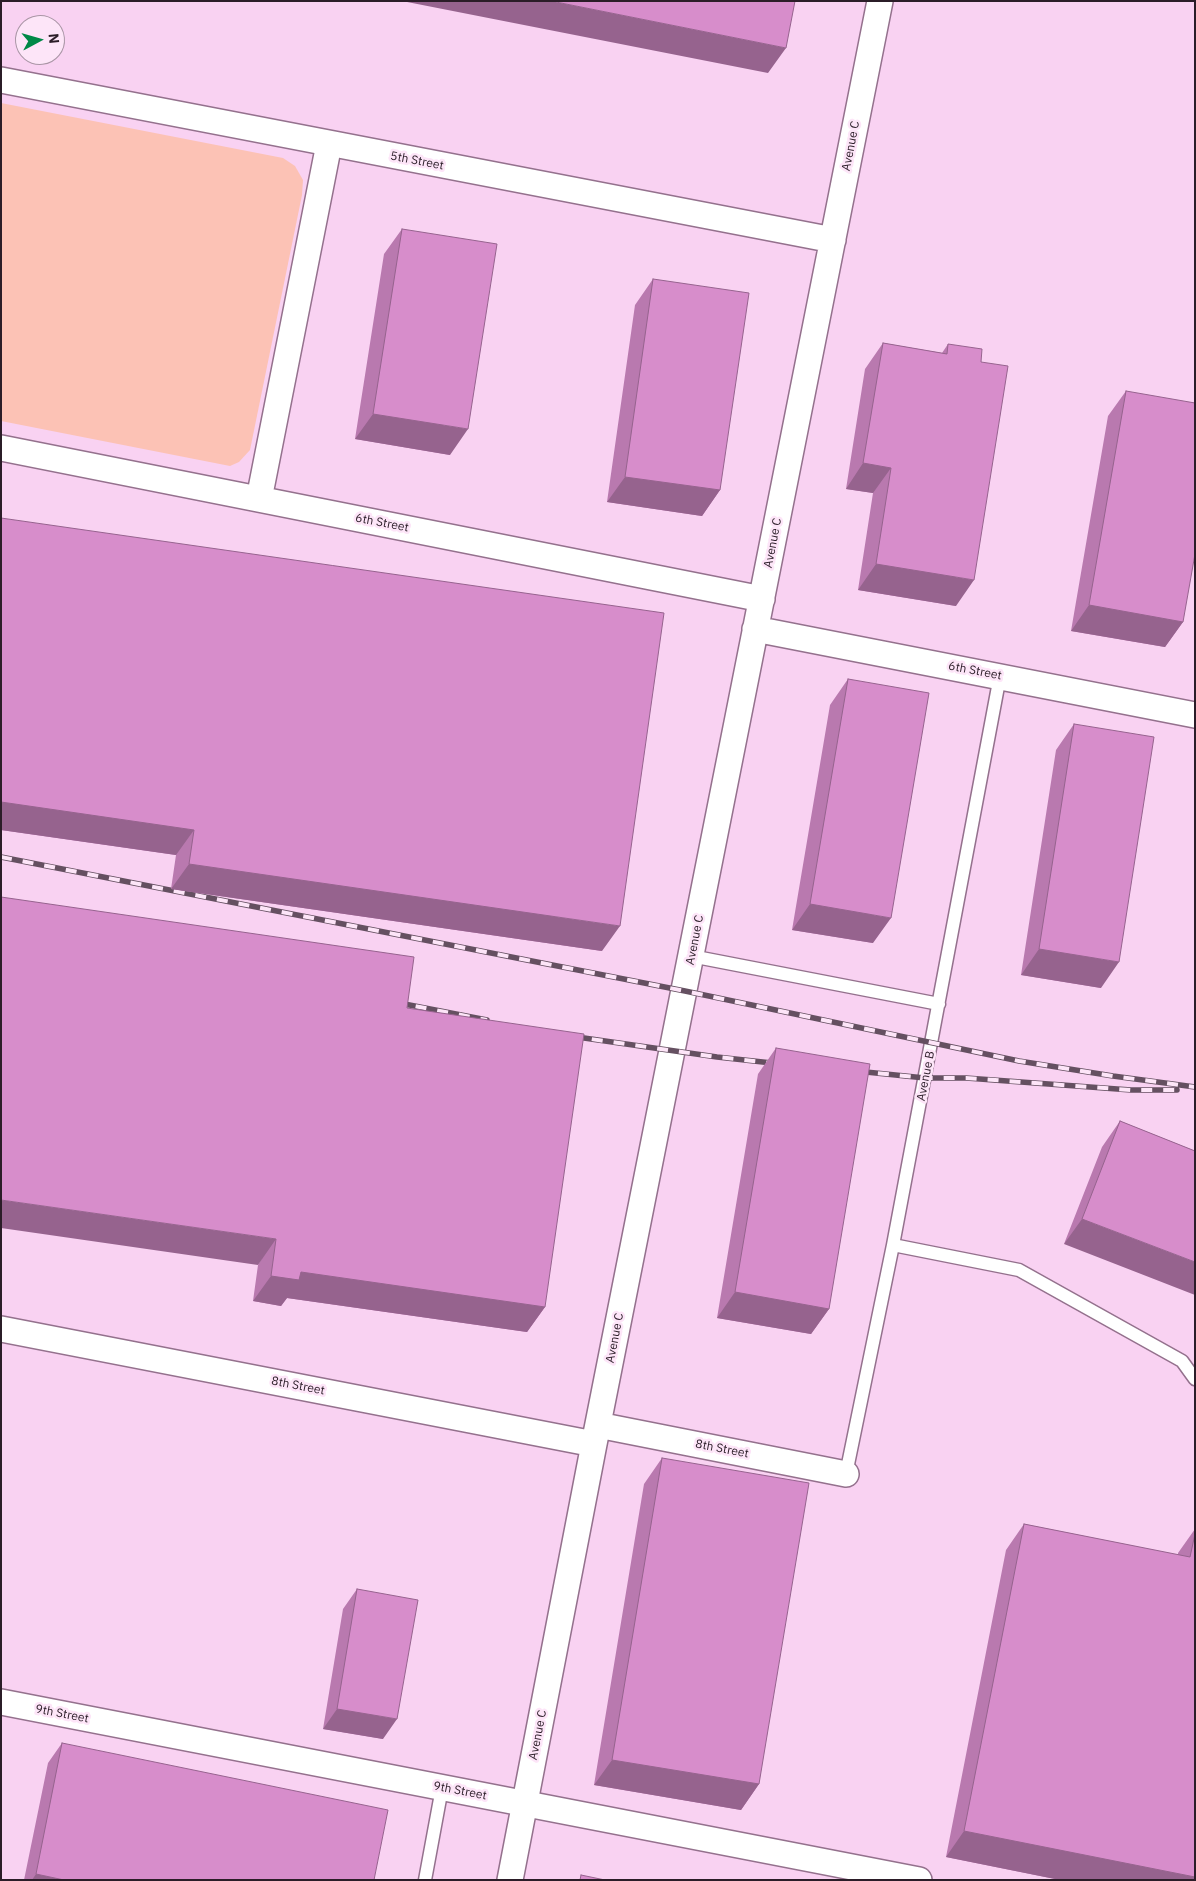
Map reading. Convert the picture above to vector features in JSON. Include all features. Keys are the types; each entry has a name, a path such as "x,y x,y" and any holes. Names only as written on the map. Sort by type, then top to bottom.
{"street":[{"name":"Avenue C","path":"510,1880 596,1434 880,1"},
{"name":"5th Street","path":"1,80 833,240"},
{"path":"259,499 329,144"},
{"name":"6th Street","path":"1,448 762,599"},
{"name":"6th Street","path":"755,629 1195,715"},
{"name":"8th Street","path":"1,1328 596,1434 846,1474"},
{"name":"9th Street","path":"1,1702 919,1880"}],"lane":[{"name":"Avenue B","path":"846,1474 894,1245 1000,676"},
{"path":"692,956 939,1004"},
{"path":"894,1245 1020,1270 1182,1361 1195,1378"},
{"path":"425,1880 442,1788"}],"shaded area":[{"path":"1,103 283,158 295,166 303,180 302,195 250,450 239,462 230,466 1,421"}],"building":[{"path":"551,1 795,1 786,48"},
{"path":"402,229 497,244 468,429 373,414"},
{"path":"653,279 749,293 720,490 625,477"},
{"path":"883,343 947,354 948,344 982,349 981,362 1008,366 974,580 876,564 891,468 863,463"},
{"path":"1126,391 1195,403 1195,554 1183,622 1089,605"},
{"path":"1,518 664,613 620,926 189,864 194,830 1,802"},
{"path":"848,679 929,693 891,918 810,904"},
{"path":"1074,724 1154,737 1119,962 1039,949"},
{"path":"1,897 414,957 407,1008 584,1034 545,1307 301,1272 299,1280 271,1276 276,1239 1,1200"},
{"path":"776,1048 870,1064 829,1309 735,1292"},
{"path":"1120,1121 1195,1151 1195,1262 1082,1219"},
{"path":"662,1458 809,1483 759,1784 612,1760"},
{"path":"1024,1524 1190,1557 1195,1534 1195,1877 964,1831"},
{"path":"357,1589 418,1600 397,1719 337,1709"},
{"path":"62,1743 388,1810 374,1880 64,1880 36,1874"},
{"path":"581,1875 605,1880 580,1880"}],"railway":[{"path":"1,857 685,991 1019,1061 1195,1087"},
{"path":"394,1002 487,1020"},
{"path":"570,1036 781,1064"},
{"path":"856,1071 925,1078 966,1078 1131,1090 1177,1090"}]}
